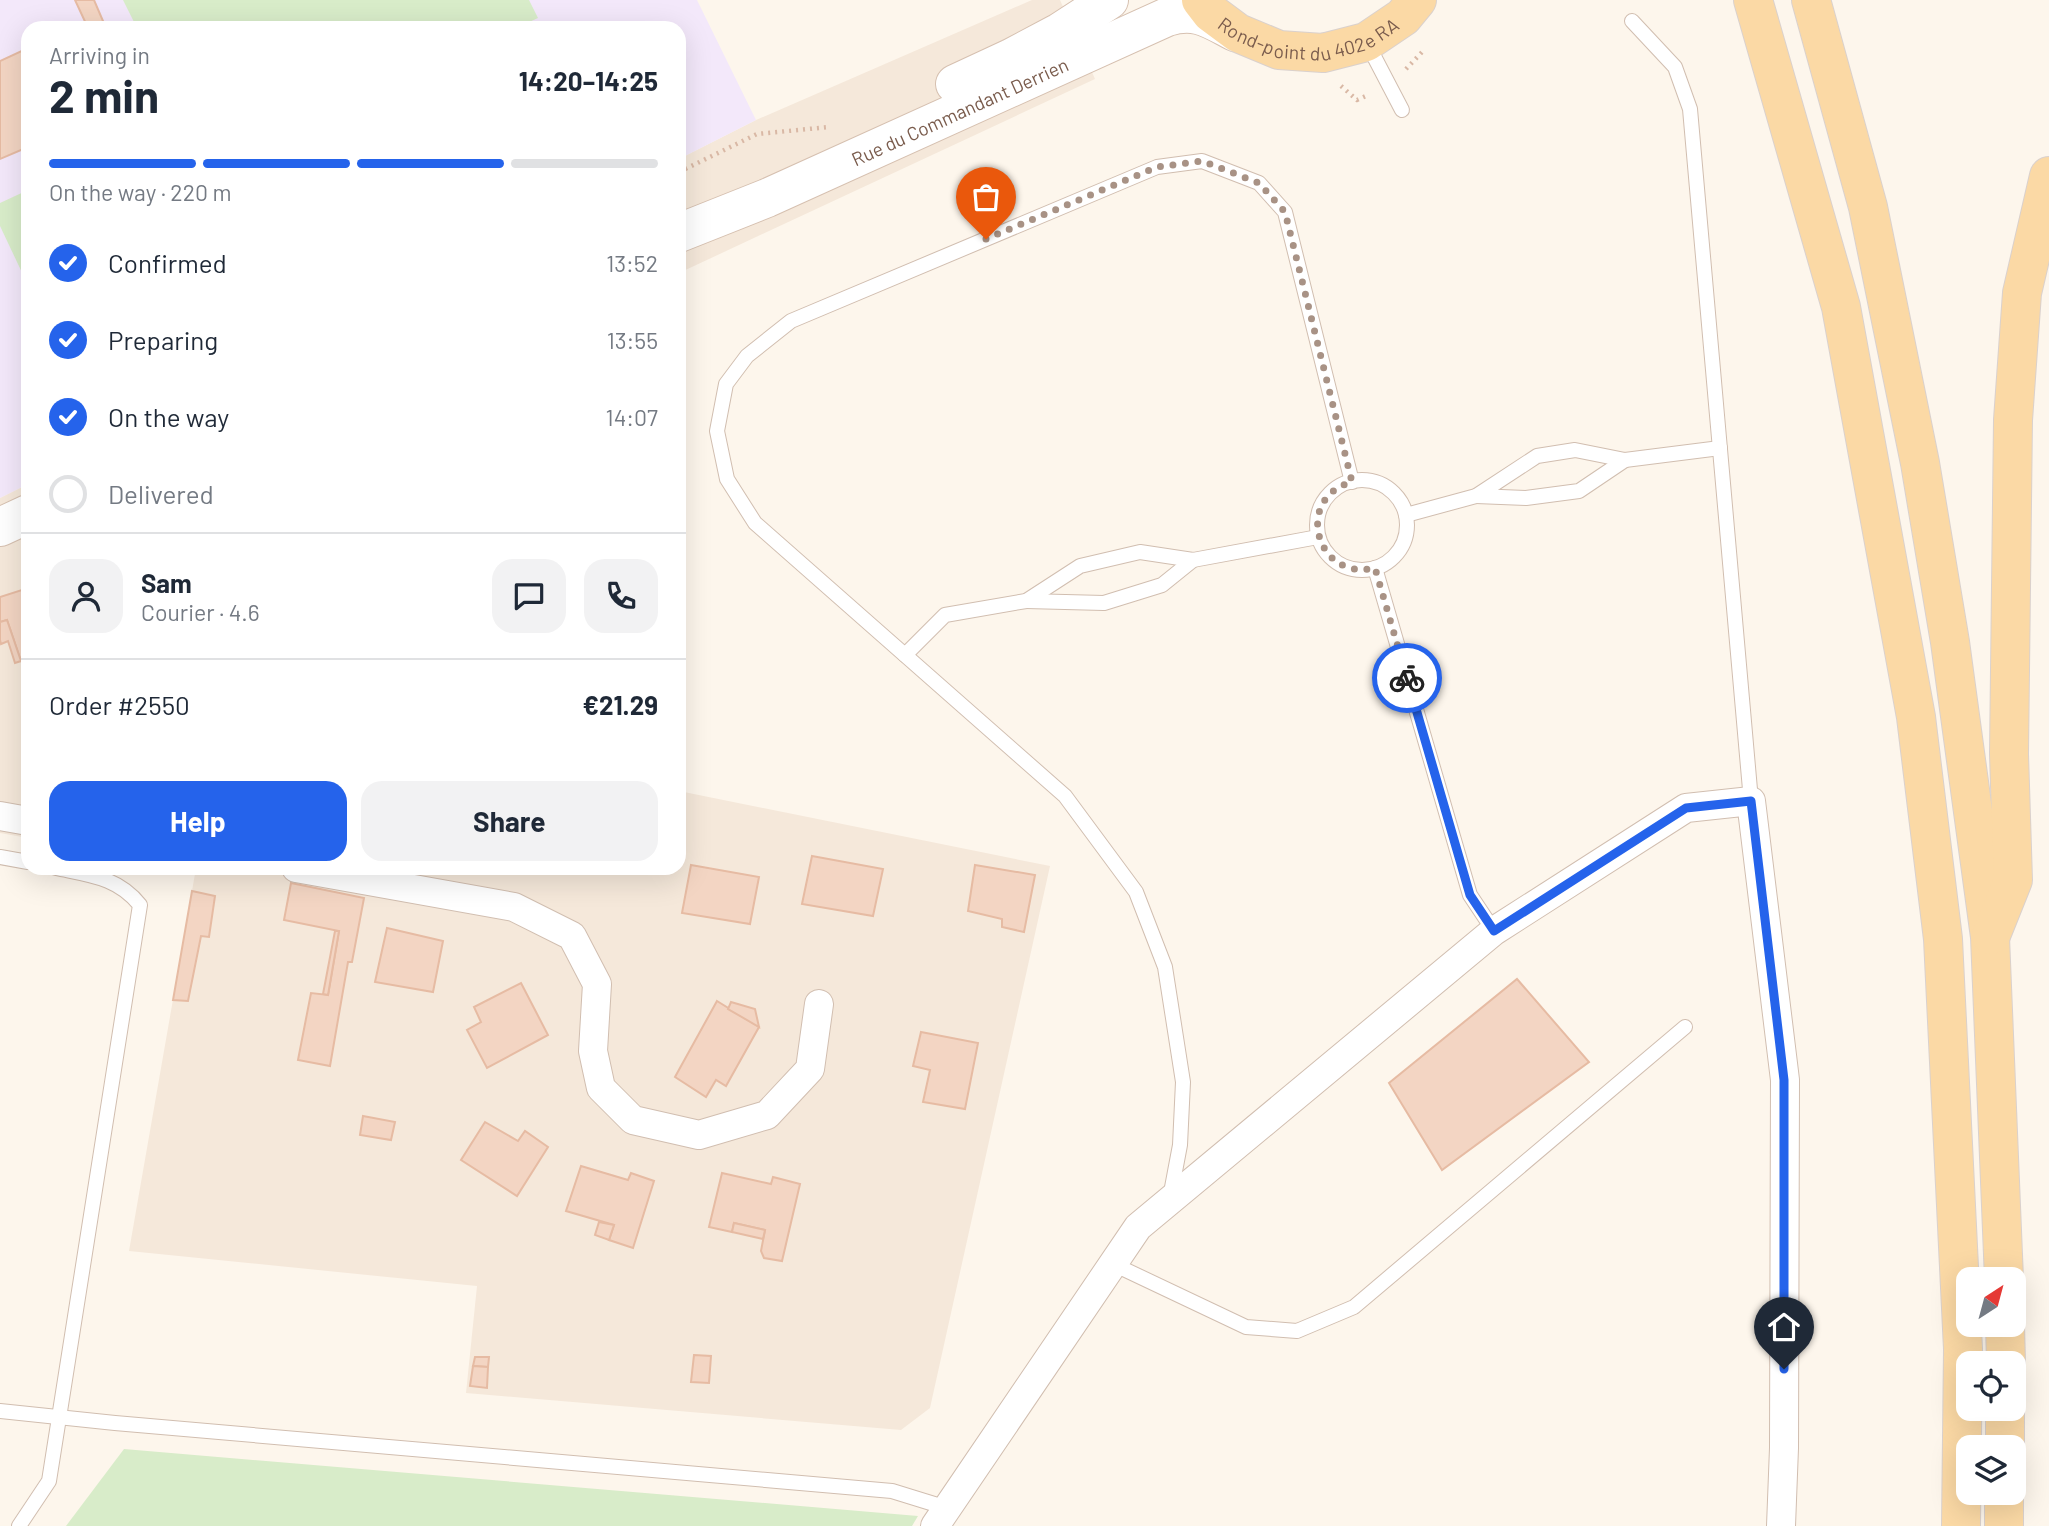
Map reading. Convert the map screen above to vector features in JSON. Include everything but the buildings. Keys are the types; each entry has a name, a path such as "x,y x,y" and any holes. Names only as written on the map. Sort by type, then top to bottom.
{"main road":[{"name":"Rue du Commandant Derrien","path":"686,208 1011,58 1060,32 1109,0"},
{"name":"Rond-point du 402e RA","path":"1201,0 1211,13 1238,33 1279,50 1323,53 1366,42 1403,18 1417,0"},
{"path":"1753,0 1841,307 1916,717 1943,939 1963,1349 1961,1526"},
{"path":"1811,0 1868,207 1920,463 1950,642 1990,937 2004,1267"},
{"name":"Rue du Commandant Derrien","path":"686,230 766,198 1167,17 1181,12 1199,14 1238,33"},
{"path":"1990,937 2013,880 2009,754 2012,421 2022,293 2049,176"},
{"path":"0,527 21,517"},
{"path":"2004,1505 2004,1526"}],"street":[{"path":"941,1517 1138,1227 1494,931 1686,808 1751,801 1784,1080 1784,1448 1781,1526"},
{"path":"0,816 21,820"},
{"path":"336,875 514,906 572,936 597,984 593,1051 601,1088 633,1120 699,1135 767,1115 810,1069 819,1004"}],"lane":[{"path":"1632,21 1675,67 1690,109 1751,801"},
{"path":"1366,42 1402,110"},
{"path":"1169,1202 1180,1145 1183,1082 1165,967 1136,892 1065,796 755,523 727,479 717,431 726,384 747,356 791,321 1157,167 1202,161 1259,183 1285,212 1352,482"},
{"path":"1476,496 1537,456 1575,450 1625,460 1720,448"},
{"path":"1406,515 1476,496 1526,498 1579,491 1625,460"},
{"path":"1357,480 1373,481 1389,488 1406,515 1407,531 1403,546 1393,558 1375,568 1350,568 1336,562 1325,551 1318,537 1320,507 1329,494 1341,485 1357,480"},
{"path":"1026,601 1080,566 1140,552 1193,560 1318,537"},
{"path":"905,655 946,615 1026,601 1104,603 1162,585 1193,560"},
{"path":"1375,568 1470,895 1494,931"},
{"path":"0,857 21,861"},
{"path":"19,1526 49,1481 140,905 130,892 102,877 92,875"},
{"path":"1113,1264 1246,1327 1297,1331 1354,1307 1685,1027"},
{"path":"0,1411 892,1491 941,1517"}],"path":[{"path":"1333,80 1357,100 1390,86"},
{"path":"686,169 757,134 828,127 840,122"}],"shaded area":[{"path":"0,0 697,0 756,120 686,155 686,21 21,21 21,488 0,498"},
{"path":"1032,0 1060,0 1095,79 686,270 686,155 756,120"},
{"path":"21,488 21,837 0,833 0,498"},
{"path":"686,792 1050,866 930,1408 901,1430 466,1393 477,1286 129,1251 195,875 686,875"}],"green space":[{"path":"123,0 529,0 538,18 531,21 134,21"},
{"path":"21,193 21,270 0,226 0,203"},
{"path":"124,1449 918,1516 912,1526 66,1526"}],"way so far":[{"path":"986,239 1157,167 1202,161 1259,183 1285,212 1352,482 1341,485 1329,494 1320,507 1318,537 1325,551 1336,562 1350,568 1375,568 1407,678"}],"route":[{"path":"1407,678 1470,895 1494,931 1686,808 1751,801 1784,1080 1784,1369"}]}
